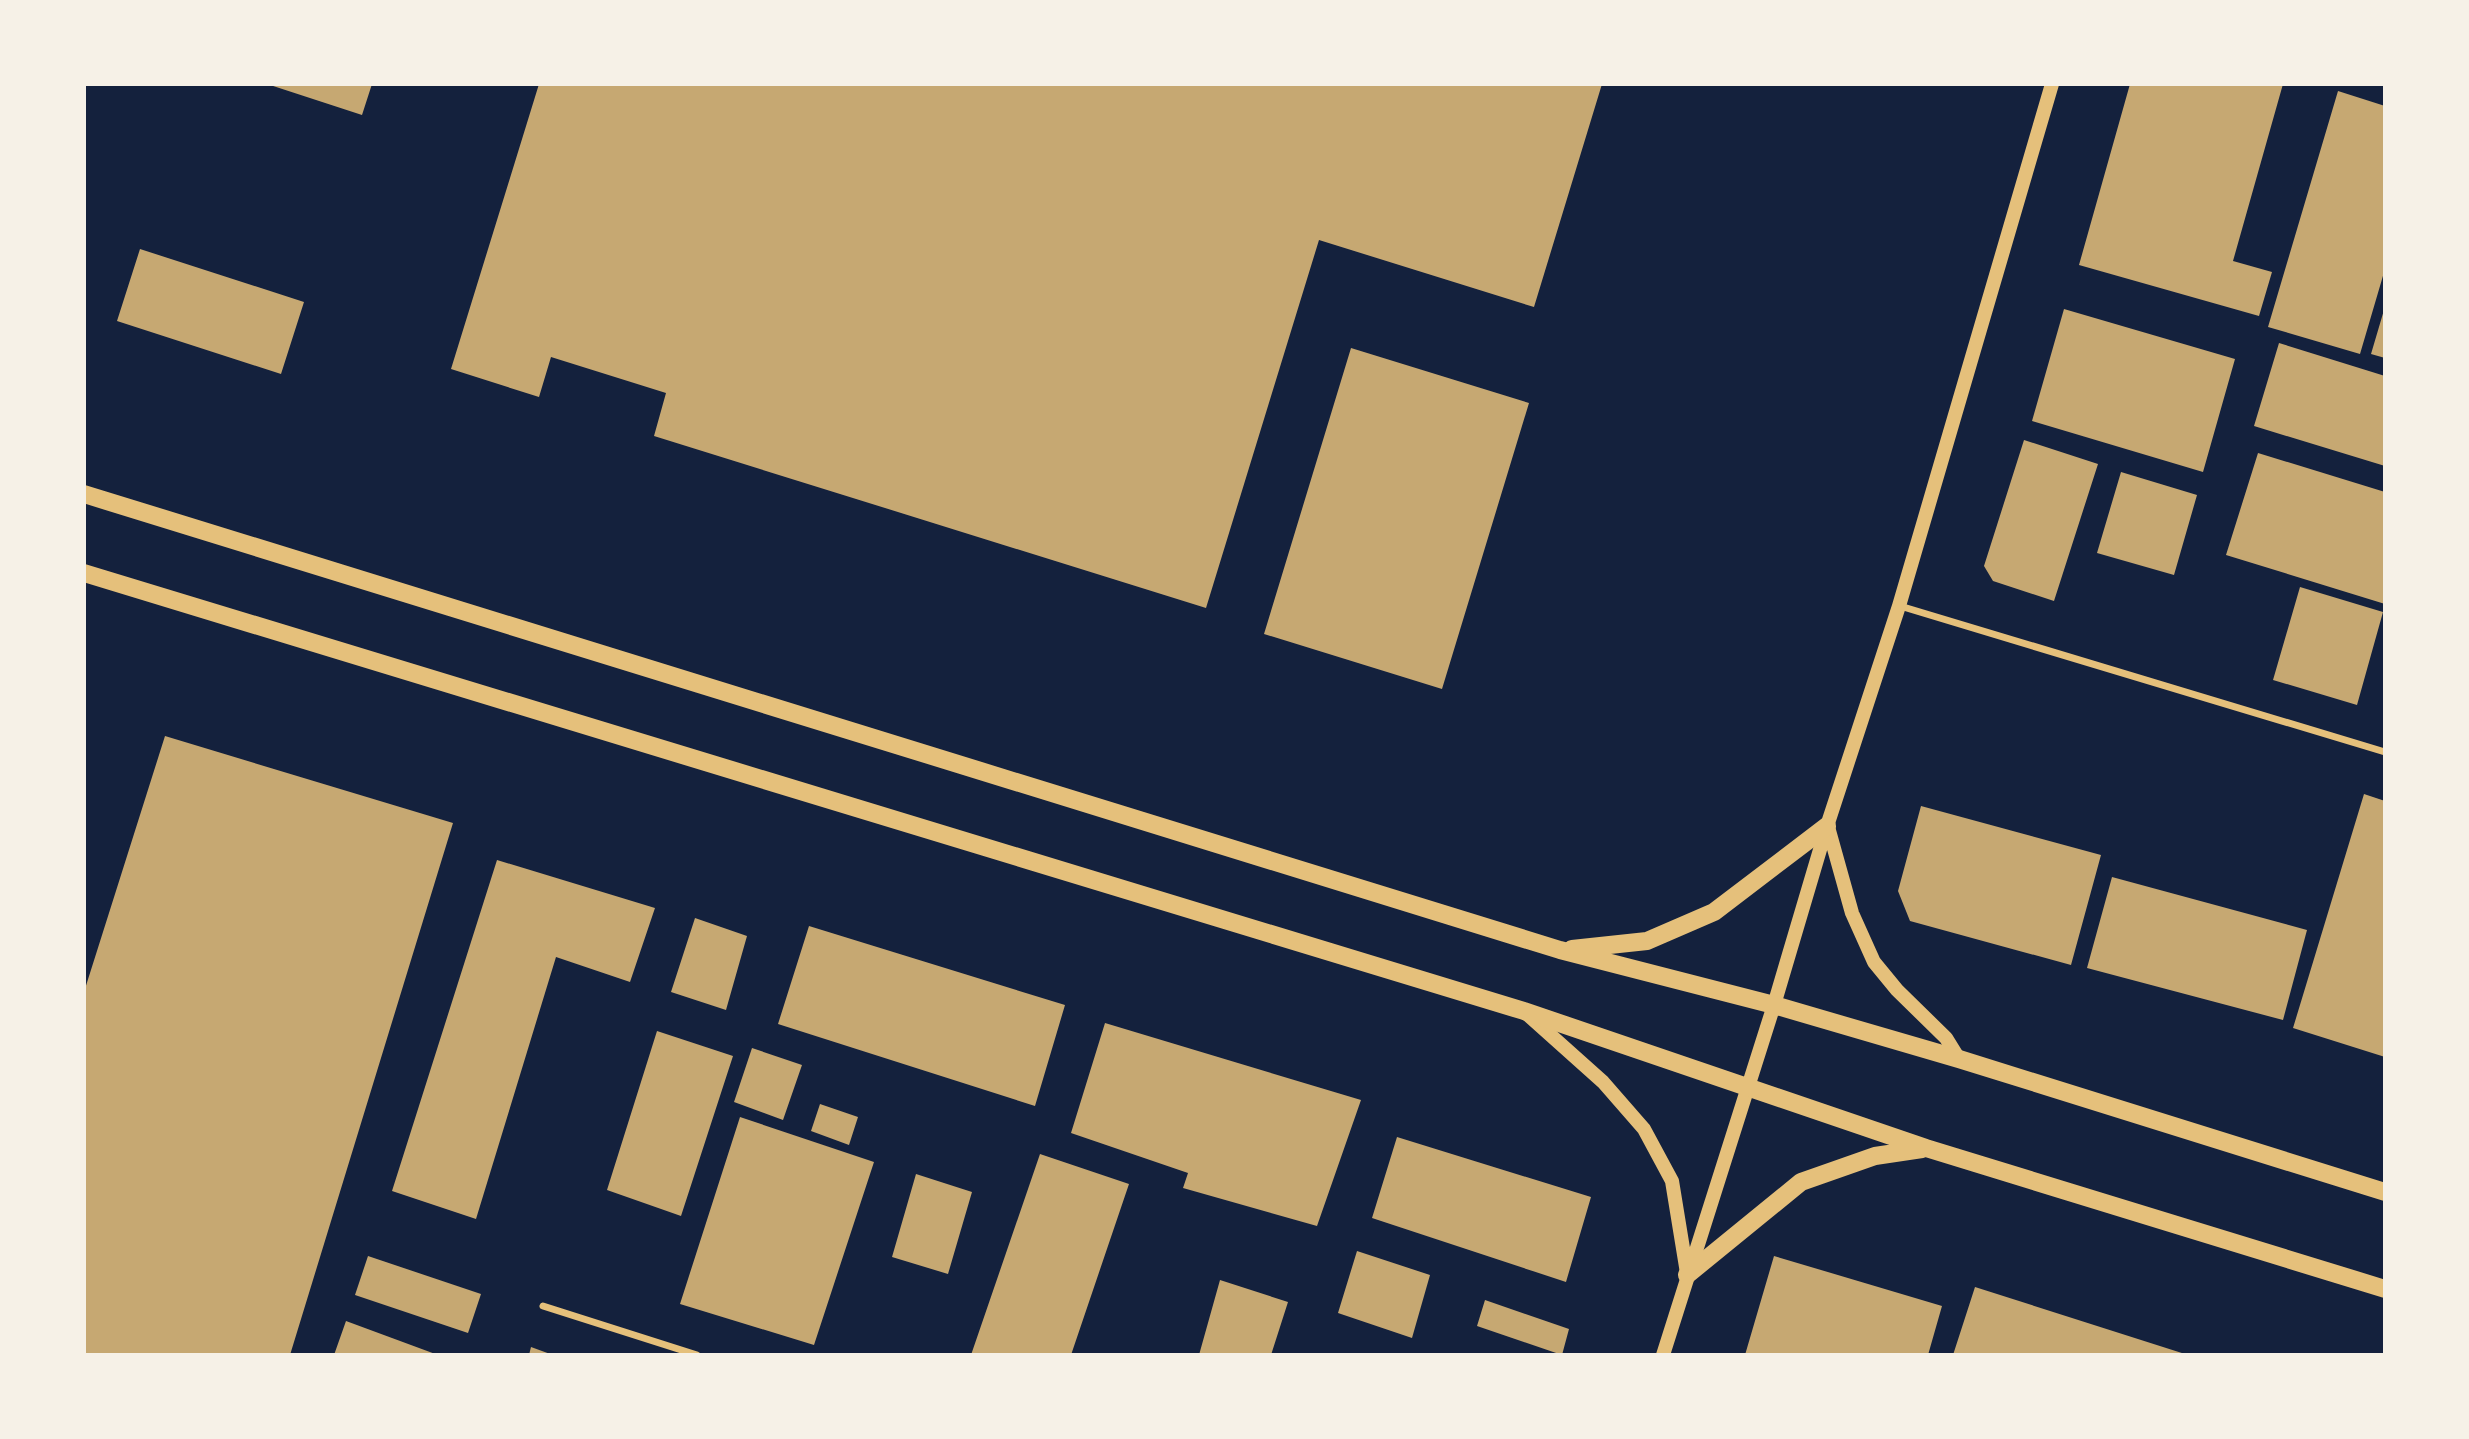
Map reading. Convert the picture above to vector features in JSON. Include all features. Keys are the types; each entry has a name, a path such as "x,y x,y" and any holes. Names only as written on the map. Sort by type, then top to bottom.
{"main road":[{"path":"1663,1355 1774,1005 1827,826 1899,606 2052,84"},
{"path":"84,494 1560,950 1774,1005 1959,1059 2385,1192"},
{"path":"84,573 1524,1011 1926,1148 2385,1289"},
{"path":"1560,950 1647,941 1714,912 1827,826"},
{"path":"1827,826 1852,913 1874,962 1897,990 1946,1038 1959,1059"},
{"path":"1524,1011 1603,1082 1644,1129 1672,1181 1687,1275"},
{"path":"1687,1275 1801,1182 1875,1156 1926,1148"}],"street":[{"path":"1899,606 2385,752"},
{"path":"543,1306 697,1355"}],"building":[{"path":"267,84 372,84 362,115"},
{"path":"539,84 1602,84 1534,307 1319,240 1206,608 654,436 666,393 551,357 539,397 451,369"},
{"path":"2130,84 2283,84 2233,261 2272,272 2259,316 2079,265"},
{"path":"2338,91 2385,106 2385,269 2360,354 2268,327"},
{"path":"140,249 304,302 281,374 117,321"},
{"path":"2064,309 2235,359 2203,472 2032,421"},
{"path":"2385,310 2385,358 2371,354"},
{"path":"2279,343 2385,376 2385,466 2254,426"},
{"path":"1351,348 1529,403 1442,689 1264,634"},
{"path":"2024,440 2098,464 2054,601 1993,581 1984,566"},
{"path":"2258,453 2385,492 2385,604 2226,555"},
{"path":"2121,472 2197,495 2174,575 2097,553"},
{"path":"2300,587 2383,612 2357,705 2273,680"},
{"path":"165,736 453,823 290,1355 84,1355 84,992"},
{"path":"2364,794 2385,801 2385,1057 2293,1028"},
{"path":"1921,806 2101,855 2071,965 1910,921 1898,891"},
{"path":"497,860 655,908 630,982 556,957 476,1219 392,1191"},
{"path":"2112,877 2307,930 2283,1020 2087,968"},
{"path":"695,918 747,936 726,1010 671,992"},
{"path":"809,926 1065,1005 1035,1106 778,1024"},
{"path":"1105,1023 1361,1100 1317,1226 1183,1188 1188,1173 1071,1133"},
{"path":"657,1031 733,1056 681,1216 607,1190"},
{"path":"752,1048 802,1065 783,1120 734,1102"},
{"path":"820,1104 858,1117 849,1145 811,1131"},
{"path":"740,1117 874,1162 814,1345 680,1304"},
{"path":"1397,1137 1591,1197 1566,1282 1372,1218"},
{"path":"1040,1154 1129,1184 1071,1355 971,1355"},
{"path":"916,1174 972,1192 948,1274 892,1257"},
{"path":"1357,1251 1430,1275 1412,1338 1338,1313"},
{"path":"368,1256 481,1294 468,1333 355,1295"},
{"path":"1774,1256 1942,1306 1928,1355 1745,1355"},
{"path":"1220,1280 1288,1302 1271,1355 1199,1355"},
{"path":"1975,1287 2185,1354 2185,1355 1953,1355"},
{"path":"1485,1300 1569,1329 1562,1355 1477,1326"},
{"path":"346,1321 438,1355 334,1355"},
{"path":"531,1347 553,1355 529,1355"}]}
